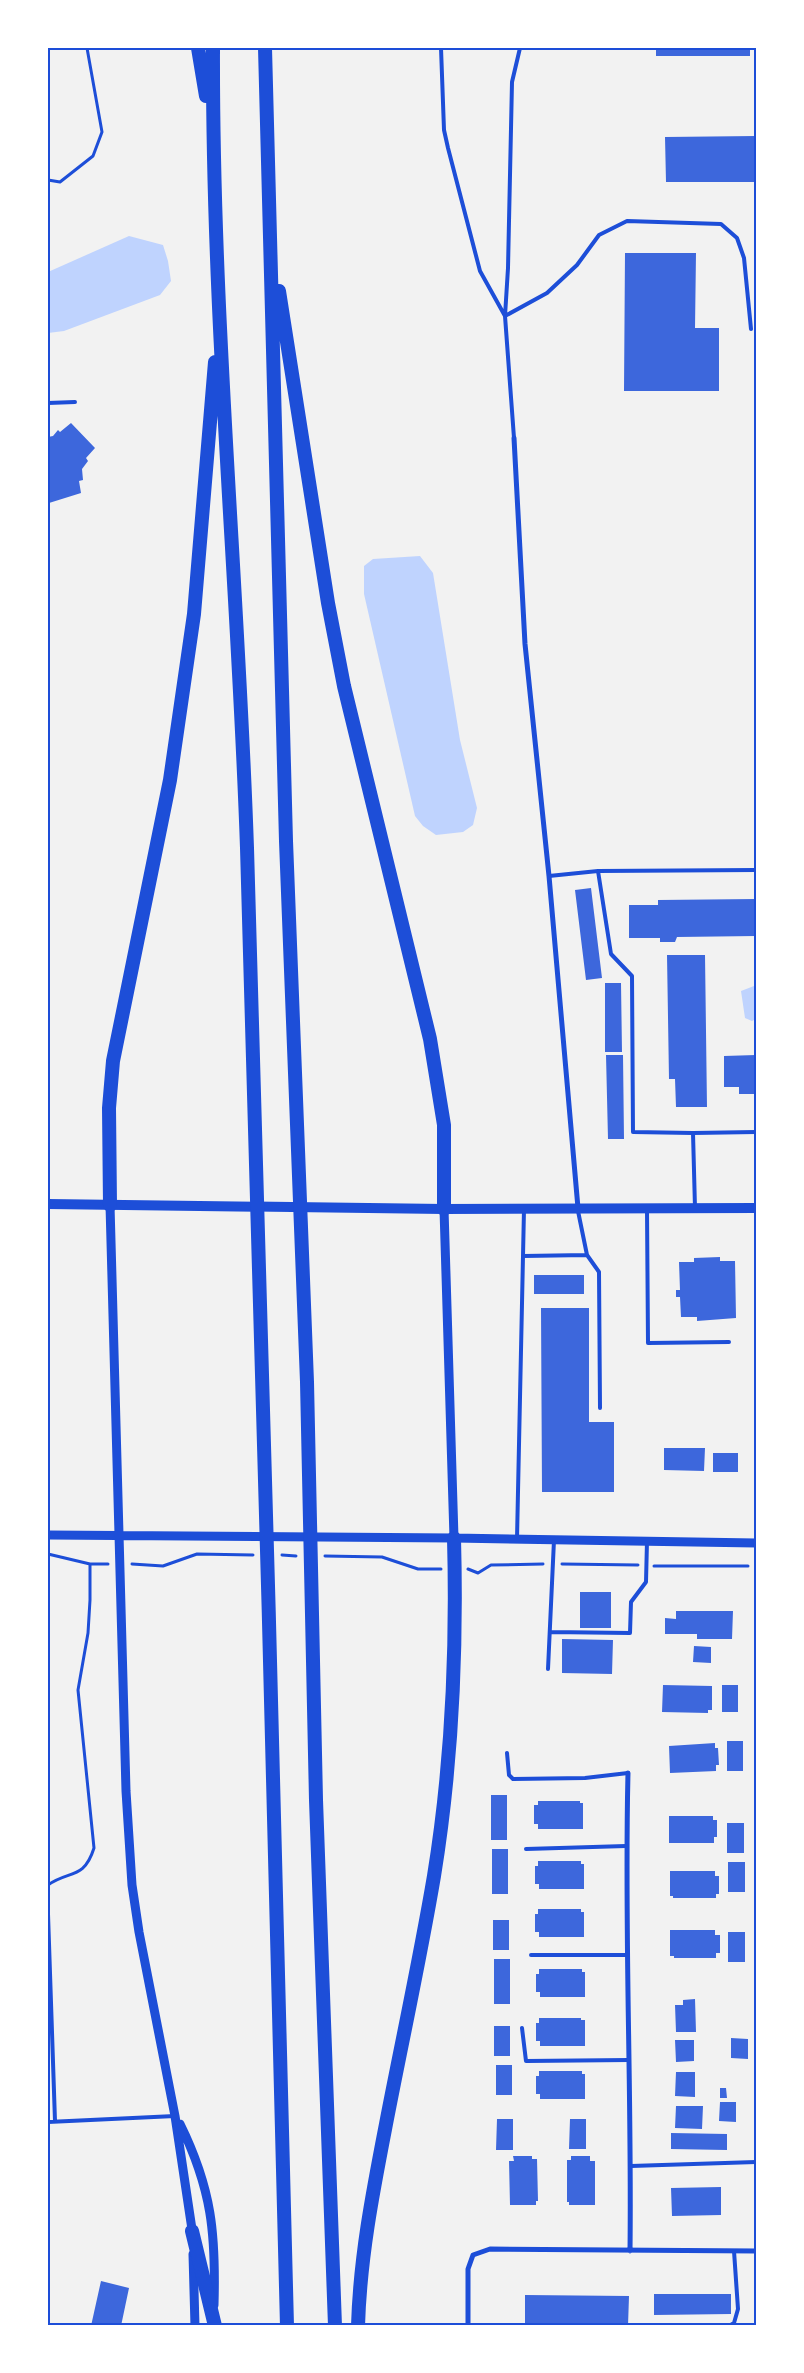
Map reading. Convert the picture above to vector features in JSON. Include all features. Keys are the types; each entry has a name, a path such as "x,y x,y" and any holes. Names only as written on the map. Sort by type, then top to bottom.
{"highway":[{"path":"198,48 213,136"},
{"path":"213,48 213,136 219,304 247,841 270,1608 287,2326"},
{"path":"265,48 287,851 307,1382 316,1800 335,2326"},
{"path":"270,236 328,603 344,686 430,1039 444,1125 444,1209"},
{"path":"110,1205 109,1108 113,1061 170,780 194,614 219,304"},
{"path":"358,2326 359,2288 366,2226 434,1875 452,1708 454,1538"},
{"path":"192,2231 214,2324"}],"main road":[{"path":"48,1204 444,1209 756,1208"}],"street":[{"path":"514,438 525,644 578,1208"},
{"path":"110,1205 126,1791 132,1885 144,1960 176,2116 192,2231 195,2326"},
{"path":"444,1209 454,1538"},
{"path":"48,1535 213,1538 454,1538 756,1543"},
{"path":"628,1773 626,1846 631,2166 630,2251"},
{"path":"176,2116 194,2153 206,2186 215,2256 214,2324"},
{"path":"468,2326 468,2269 473,2254 490,2249 756,2251"}],"lane":[{"path":"441,48 444,130 448,148 480,271 504,316"},
{"path":"514,438 504,316 508,268 512,82 520,48"},
{"path":"504,316 547,293 577,265 599,235 627,222 721,224 737,238 744,258 751,329"},
{"path":"48,402 75,402"},
{"path":"598,870 610,954 632,976 633,1132 756,1132"},
{"path":"548,876 598,870 756,870"},
{"path":"693,1133 695,1208"},
{"path":"578,1208 587,1255 599,1272 600,1408"},
{"path":"647,1208 648,1343 729,1342"},
{"path":"517,1539 524,1209"},
{"path":"523,1256 587,1255"},
{"path":"548,1669 554,1540"},
{"path":"550,1632 630,1633 631,1602 646,1582 647,1541"},
{"path":"756,1549 756,1579"},
{"path":"507,1753 509,1775 513,1779 585,1778 628,1773"},
{"path":"526,1848 626,1846"},
{"path":"48,1914 55,2122"},
{"path":"531,1955 628,1955"},
{"path":"522,2028 526,2061 629,2060"},
{"path":"48,2122 176,2116"},
{"path":"631,2166 756,2162"},
{"path":"729,2326 734,2322 738,2308 734,2251"}],"path":[{"path":"48,180 60,182 93,156 102,132 87,48"},
{"path":"48,1554 90,1564 88,1633 78,1690 94,1848 90,1859 80,1871 48,1885"},
{"path":"146,1565 163,1566 197,1554 256,1555"},
{"path":"275,1555 305,1556"},
{"path":"324,1556 382,1557 418,1569 431,1569"},
{"path":"470,1568 478,1573 491,1565 756,1566"}],"water":[{"path":"129,236 163,245 171,281 160,295 64,331 48,333 48,272"},
{"path":"420,556 433,573 460,740 477,808 473,825 463,832 436,835 423,826 415,816 364,594 364,566 373,559"},
{"path":"754,986 756,988 756,1019 752,1021 745,1018 741,991"}],"building":[{"path":"656,48 750,48 750,56 656,56"},
{"path":"756,136 756,182 666,182 665,137"},
{"path":"625,253 696,253 695,328 719,328 719,391 624,391"},
{"path":"71,423 95,448 86,458 88,461 82,469 83,480 79,481 81,493 49,503 48,437 53,436 58,430 60,432"},
{"path":"591,888 602,978 586,980 575,890"},
{"path":"756,899 756,936 677,937 675,942 660,942 660,938 629,938 629,905 658,905 658,900"},
{"path":"667,955 705,955 707,1107 676,1107 675,1079 669,1079"},
{"path":"605,983 621,983 622,1052 605,1052"},
{"path":"606,1055 623,1055 624,1139 608,1139"},
{"path":"756,1055 756,1094 739,1094 739,1087 724,1087 724,1056"},
{"path":"720,1257 720,1261 735,1261 736,1318 697,1321 697,1317 681,1317 680,1297 676,1297 676,1290 680,1290 679,1262 694,1262 694,1258"},
{"path":"534,1275 584,1275 584,1294 534,1294"},
{"path":"541,1308 589,1308 589,1422 614,1422 614,1492 542,1492"},
{"path":"664,1448 705,1448 704,1471 664,1470"},
{"path":"713,1453 738,1453 738,1472 713,1472"},
{"path":"580,1592 611,1592 611,1628 580,1628"},
{"path":"676,1611 733,1611 732,1639 697,1639 697,1634 665,1634 665,1618 676,1619"},
{"path":"562,1639 613,1640 612,1674 562,1673"},
{"path":"694,1646 711,1647 711,1663 693,1662"},
{"path":"663,1685 712,1686 712,1710 708,1710 708,1713 662,1712"},
{"path":"722,1685 738,1685 738,1712 722,1712"},
{"path":"727,1741 743,1741 743,1771 727,1771"},
{"path":"715,1743 715,1748 718,1748 719,1765 716,1765 716,1771 670,1773 669,1746"},
{"path":"491,1795 507,1795 507,1840 491,1840"},
{"path":"538,1801 580,1801 580,1803 583,1803 583,1829 538,1829 538,1824 534,1824 534,1805 538,1805"},
{"path":"669,1816 713,1816 713,1820 717,1820 717,1837 714,1837 714,1843 669,1843"},
{"path":"727,1823 744,1823 744,1853 727,1853"},
{"path":"492,1849 508,1849 508,1894 492,1894"},
{"path":"538,1861 581,1861 581,1864 584,1864 584,1889 539,1889 539,1884 535,1884 535,1866 538,1866"},
{"path":"728,1862 745,1862 745,1892 728,1892"},
{"path":"670,1871 715,1871 715,1876 719,1876 719,1894 716,1894 716,1898 673,1898 673,1896 670,1896"},
{"path":"538,1909 581,1909 581,1912 584,1912 584,1937 539,1937 539,1932 535,1932 535,1914 538,1914"},
{"path":"493,1920 509,1920 509,1950 493,1950"},
{"path":"670,1930 715,1930 715,1935 720,1935 720,1953 716,1953 716,1958 674,1958 674,1956 670,1956"},
{"path":"728,1932 745,1932 745,1962 728,1962"},
{"path":"494,1959 510,1959 510,2004 494,2004"},
{"path":"539,1969 582,1969 582,1972 585,1972 585,1997 540,1997 540,1992 536,1992 536,1974 539,1974"},
{"path":"695,1999 696,2032 676,2032 675,2005 683,2005 683,2000"},
{"path":"539,2018 581,2018 581,2020 585,2020 585,2046 540,2046 540,2041 536,2041 536,2023 539,2023"},
{"path":"494,2026 510,2026 510,2056 494,2056"},
{"path":"731,2038 748,2039 748,2059 731,2058"},
{"path":"675,2040 694,2040 694,2061 676,2062"},
{"path":"496,2065 512,2065 512,2095 496,2095"},
{"path":"539,2071 582,2071 582,2074 585,2074 585,2099 540,2099 540,2094 536,2094 536,2076 539,2076"},
{"path":"676,2072 695,2072 695,2097 675,2096"},
{"path":"720,2088 726,2088 727,2098 720,2098"},
{"path":"720,2102 736,2102 736,2122 719,2121"},
{"path":"676,2106 703,2106 702,2129 675,2128"},
{"path":"497,2119 513,2119 513,2150 496,2150"},
{"path":"570,2119 586,2119 586,2149 569,2149"},
{"path":"671,2133 727,2134 727,2150 671,2149"},
{"path":"513,2156 532,2156 532,2159 537,2159 538,2201 536,2201 536,2205 510,2205 509,2161 514,2161"},
{"path":"571,2156 590,2156 590,2161 595,2161 595,2205 569,2205 569,2202 567,2202 567,2160 571,2160"},
{"path":"721,2187 721,2215 672,2216 671,2188"},
{"path":"101,2281 129,2288 121,2326 91,2326"},
{"path":"654,2294 731,2294 731,2314 654,2315"},
{"path":"525,2295 629,2296 628,2326 525,2326"}]}
